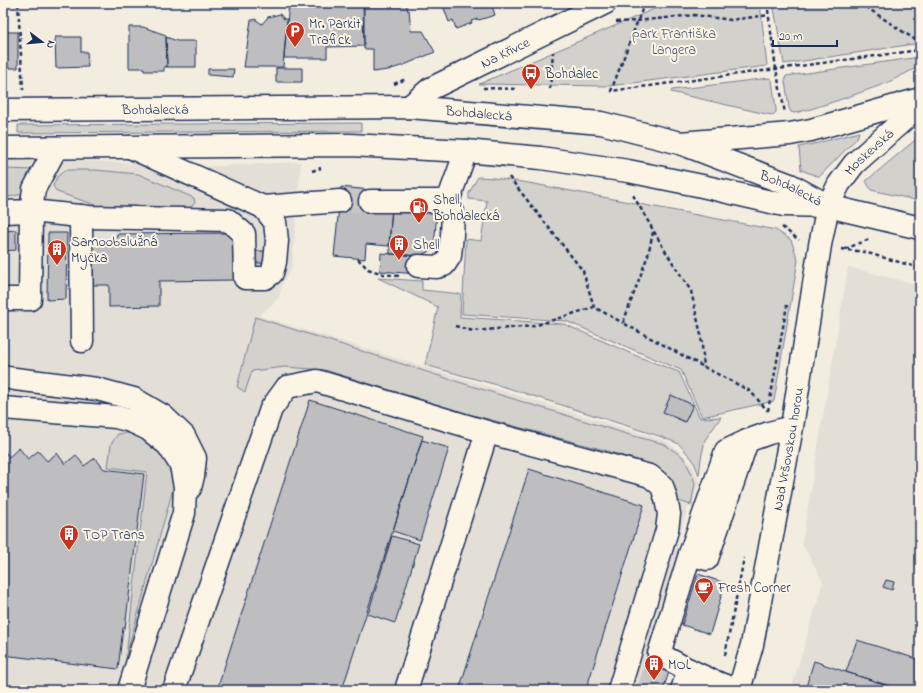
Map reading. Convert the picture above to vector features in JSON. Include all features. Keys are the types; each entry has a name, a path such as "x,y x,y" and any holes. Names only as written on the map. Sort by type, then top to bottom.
{"main road":[{"name":"Na Křivce","path":"409,107 430,89 605,3"},
{"path":"680,143 790,134 811,130 920,99"},
{"name":"Moskevská","path":"828,206 839,184 854,164 920,106"},
{"name":"Bohdalecká","path":"3,110 409,107 601,123 680,143 790,185 828,206"},
{"name":"Bohdalecká","path":"3,148 350,145 466,151 541,158 628,172 702,186 784,206 828,206"},
{"path":"130,147 263,207 340,201"},
{"path":"3,299 30,299 31,211 34,189 56,148"},
{"path":"418,266 437,267 444,265 450,256 453,212 448,201 466,151"},
{"path":"370,201 448,201"},
{"path":"828,206 920,228"},
{"name":"Nad Vršovskou horou","path":"731,688 752,645 792,427 820,245 828,206"},
{"path":"3,212 31,211 81,216 228,220 244,234 245,278 265,278 282,269 274,222 263,207"},
{"path":"81,216 82,342"},
{"path":"3,377 15,380 97,389 134,399 163,416 184,436 195,458 193,476 184,510 129,690"},
{"path":"174,690 270,409 287,387 317,381 487,432 650,476 662,486 669,514 667,530 619,690"},
{"path":"3,408 116,418 131,421 148,429 168,445 181,465 185,487 184,510"},
{"path":"731,688 685,680 657,661 690,554 726,451 769,433 792,427"},
{"path":"406,690 487,432"}],"path":[{"path":"18,3 23,92"},
{"path":"645,3 611,90 920,50"},
{"path":"767,3 776,69 790,134"},
{"path":"860,3 920,43"},
{"path":"615,22 694,15 731,20 769,15"},
{"path":"550,89 556,27"},
{"path":"508,176 583,271 594,307 750,391 768,411 787,302"},
{"path":"640,197 633,195 690,291 700,335 704,367"},
{"path":"623,323 648,255 654,231"},
{"path":"871,238 844,250 864,252 920,268"},
{"path":"797,247 798,239"},
{"path":"455,326 474,332 534,326 594,307"},
{"path":"731,688 724,658 744,557"}],"shaded area":[{"path":"39,158 197,167 301,162 292,268 283,282 279,298 259,316 666,441 683,454 693,467 699,482 692,508 688,507 677,543 681,554 639,690 3,690 3,159"},
{"path":"848,267 920,285 920,690 791,690 823,582 802,543"}],"green space":[{"name":"park Františka Langera","path":"668,3 760,3 767,66 609,86 479,84"},
{"path":"773,3 920,3 920,43 784,64"},
{"path":"920,57 920,66 887,83 811,109 794,113 791,112 789,108 785,81 786,76"},
{"path":"769,78 772,80 776,109 776,112 773,115 671,92 672,90"},
{"path":"361,123 361,131 18,133 18,125"},
{"path":"859,132 857,138 820,176 801,170 799,147"},
{"path":"920,136 920,201 871,190 866,181"},
{"path":"3,169 35,170 23,194 3,198"},
{"path":"65,170 95,170 138,174 194,198 195,203 186,212 107,209 57,192 53,186 57,177"},
{"path":"478,177 529,183 776,230 791,240 798,260 774,401 702,417 681,370 566,321 462,314 466,239 481,241 487,201 469,199 469,193"},
{"path":"378,278 422,281 422,290 461,294 460,317 564,324 639,357 679,372 700,418 721,417 705,440 699,475 693,460 679,444 662,437 508,388 425,365 438,307","holes":["671,395 693,405 685,422 663,412"]},
{"path":"255,317 449,379 630,435 664,444 683,457 691,472 695,483 691,505 676,500 667,481 647,463 601,449 465,413 325,370 285,367 252,371 245,392 237,387"},
{"path":"127,433 145,438 161,452 175,482 126,656 147,472 108,467 111,444 118,434"}],"building":[{"path":"289,3 363,3 364,46 327,47 327,58 284,58"},
{"path":"364,3 406,3 408,11 409,10 411,31 423,31 435,52 404,65 388,70 373,72 373,49 364,49"},
{"path":"442,3 495,3 496,5 492,6 495,15 471,21 472,23 456,29 453,20 449,22"},
{"path":"280,14 284,19 287,19 283,67 244,67 251,20 255,19 262,24 268,17"},
{"path":"129,27 143,27 166,35 167,67 164,67 164,71 144,71 144,68 129,68"},
{"path":"3,30 8,32 18,32 18,68 3,68"},
{"path":"55,37 81,37 81,52 87,52 88,67 56,68"},
{"path":"166,37 177,41 196,41 196,67 167,67"},
{"path":"276,68 302,68 302,82 276,82"},
{"path":"208,69 234,69 233,77 208,75"},
{"path":"341,187 371,190 370,206 392,207 389,246 366,244 365,259 334,256"},
{"path":"392,207 437,210 434,249 419,256 390,254 389,246"},
{"path":"16,230 16,250 4,251 3,280 3,231"},
{"name":"Samoobslužná Myčka","path":"48,233 67,233 66,299 47,300"},
{"path":"233,233 233,251 268,251 268,263 236,263 236,280 159,281 159,306 109,307 109,285 89,285 89,242 116,242 117,234"},
{"name":"Shell","path":"381,253 419,256 417,274 380,271"},
{"path":"671,395 693,405 685,422 663,412"},
{"path":"310,400 423,436 342,690 217,690"},
{"path":"422,440 449,448 420,540 393,531"},
{"name":"TOP Trans","path":"19,448 28,459 38,451 47,461 57,453 65,464 76,455 84,466 95,458 104,469 144,474 125,628 123,628 118,669 3,655 3,449 9,457"},
{"path":"529,469 644,505 586,690 459,690"},
{"path":"392,536 419,544 395,623 368,614"},
{"name":"Fresh Corner","path":"698,574 725,583 710,634 682,625"},
{"path":"886,580 894,582 892,590 883,587"},
{"path":"857,640 920,660 920,690 902,690 846,672"},
{"path":"814,661 846,672 902,690 805,690"},
{"name":"MOL","path":"647,665 669,672 663,690 639,690"}],"tunnel":[{"path":"340,201 370,201"},
{"path":"648,690 655,668"}],"place":[{"name":"Mr. Parkit Trafick","path":"295,48"},
{"name":"Bohdalec","path":"531,90"},
{"name":"Shell, Bohdalecká","path":"419,224"},
{"name":"Shell","path":"399,261"},
{"name":"Samoobslužná Myčka","path":"57,266"},
{"name":"TOP Trans","path":"69,551"},
{"name":"Fresh Corner","path":"704,604"},
{"name":"MOL","path":"654,681"}]}
